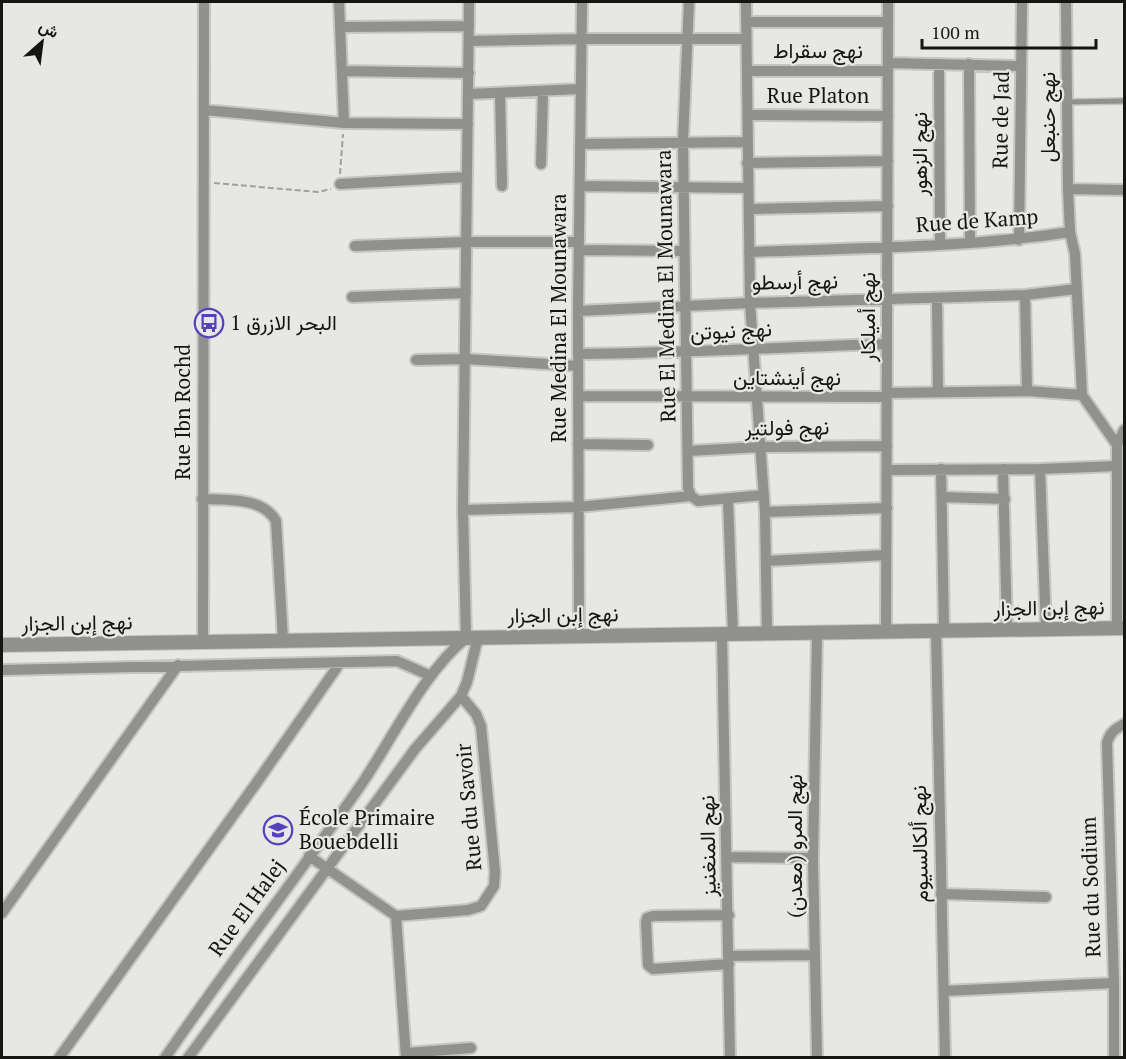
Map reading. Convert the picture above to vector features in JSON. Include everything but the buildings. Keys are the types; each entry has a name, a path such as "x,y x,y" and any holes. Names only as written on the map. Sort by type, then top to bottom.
{"street":[{"name":"Rue Ibn Rochd","path":"203,642 204,2"},
{"path":"339,2 344,123"},
{"path":"469,2 463,510 472,638"},
{"name":"Rue Medina El Mounawara","path":"579,635 578,311 582,2"},
{"name":"Rue El Medina El Mounawara","path":"688,2 683,141 687,451 688,488 691,496"},
{"path":"746,2 750,303 765,512 767,633"},
{"name":"نهج أميلكار","path":"886,632 888,2"},
{"name":"Rue de Jad","path":"1019,240 1022,2"},
{"name":"نهج حنبعل","path":"1066,2 1068,189 1070,232 1075,254 1082,394"},
{"path":"746,22 888,22"},
{"path":"340,27 469,26"},
{"path":"469,41 746,39"},
{"name":"نهج سقراط","path":"748,71 939,64 1021,66"},
{"name":"نهج الزهور","path":"939,64 940,245"},
{"path":"969,64 970,243"},
{"path":"342,71 469,73"},
{"path":"469,94 580,89"},
{"path":"541,164 543,91"},
{"path":"500,93 502,186"},
{"path":"204,110 344,123 468,124"},
{"name":"Rue Platon","path":"748,115 888,116"},
{"path":"580,144 747,142"},
{"path":"747,163 888,161"},
{"path":"340,184 467,177"},
{"path":"580,186 684,186 748,189"},
{"path":"1068,189 1125,190"},
{"path":"748,209 888,206"},
{"name":"Rue de Kamp","path":"749,252 940,245 1019,240 1070,232"},
{"path":"355,246 466,242 684,251"},
{"name":"نهج أرسطو","path":"578,311 750,303 1025,295 1076,289"},
{"path":"351,297 466,293"},
{"path":"1025,295 1027,391"},
{"path":"937,298 938,392"},
{"name":"نهج نيوتن","path":"578,354 686,353 887,344"},
{"path":"416,360 466,359 578,366"},
{"name":"نهج أينشتاين","path":"578,396 686,398 1027,391 1082,394"},
{"path":"1082,394 1117,445"},
{"path":"1121,628 1121,524 1117,445 1125,430"},
{"path":"578,444 648,445"},
{"name":"نهج فولتير","path":"687,451 760,447 887,446"},
{"path":"886,470 1117,466"},
{"path":"1003,468 1007,630"},
{"name":"نهج ألكالسيوم","path":"941,469 941,894 945,1058"},
{"path":"1040,469 1046,629"},
{"path":"463,510 578,507 691,496 698,501 728,500 764,495"},
{"path":"942,497 1005,499"},
{"path":"202,499 246,502 262,507 273,515 276,521 283,640"},
{"name":"نهج المنغنيز","path":"728,500 730,1058"},
{"path":"765,512 886,508"},
{"path":"766,561 886,555"},
{"name":"نهج إبن الجزار","path":"2,645 1121,628"},
{"name":"نهج المرو (معدن)","path":"817,634 813,858 817,1058"},
{"name":"Rue El Halej","path":"165,1058 363,782 431,676 450,651 472,638"},
{"name":"Rue El Halej","path":"189,1058 415,749 461,696 467,682 472,638"},
{"path":"2,670 397,662 431,676"},
{"path":"59,1058 340,663"},
{"path":"2,913 178,665"},
{"name":"Rue du Savoir","path":"396,916 468,910 481,906 494,886 482,734 476,714 461,696"},
{"name":"Rue du Sodium","path":"1114,1058 1107,743 1114,729 1125,724"},
{"path":"309,856 326,870 396,916 406,1055 471,1048"},
{"path":"728,857 813,858"},
{"path":"941,894 1046,897"},
{"path":"729,915 647,918 648,965 653,969 729,960 815,956"},
{"path":"944,991 1114,983"}],"lane":[{"path":"1067,102 1125,101"}],"path":[{"path":"203,182 318,192 334,188 340,184 344,123"}],"place":[{"name":"1 البحر الازرق","path":"209,323"},
{"name":"École Primaire Bouebdelli","path":"278,830"}]}
